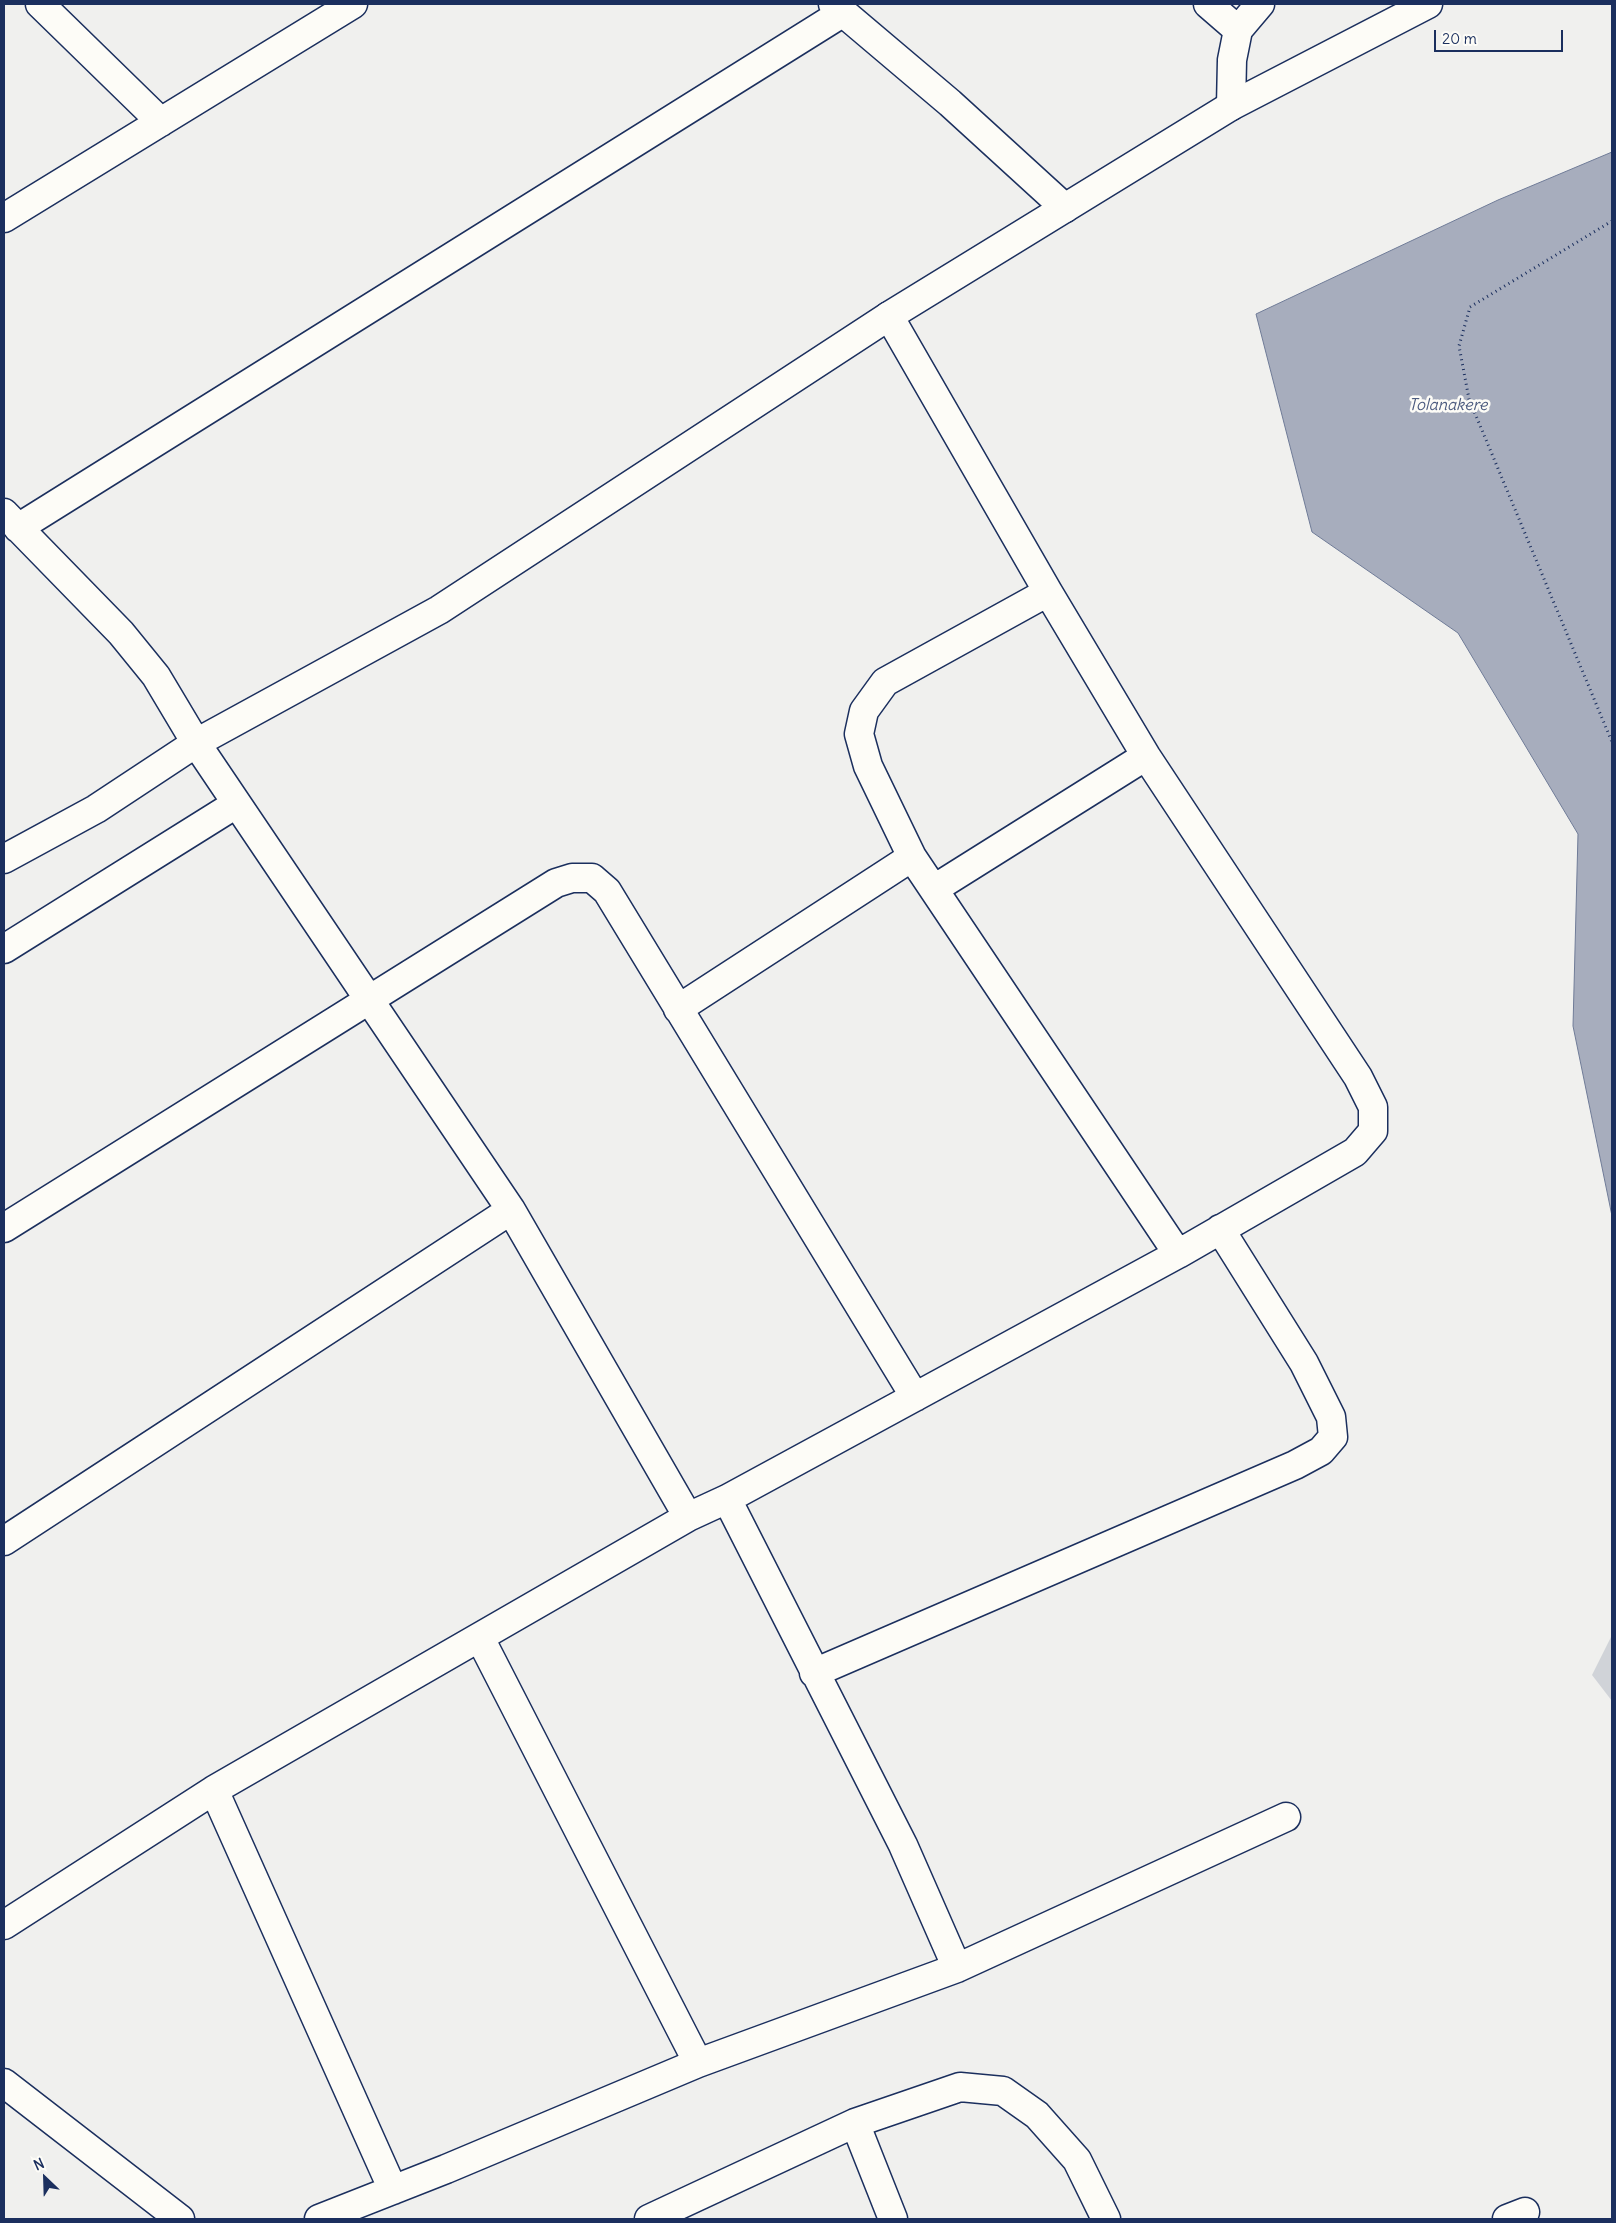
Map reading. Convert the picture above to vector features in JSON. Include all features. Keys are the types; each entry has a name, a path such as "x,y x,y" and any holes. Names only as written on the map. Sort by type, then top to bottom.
{"street":[{"path":"40,4 161,122"},
{"path":"4,218 353,4"},
{"path":"1208,4 1238,30"},
{"path":"1231,106 1232,60 1238,30 1260,4"},
{"path":"4,859 96,809 196,743 439,610 889,316 1231,106 1428,4"},
{"path":"688,1518 511,1210 236,804 196,743 156,676 121,633 11,520 837,8 950,103 1065,208"},
{"path":"4,1925 214,1790 688,1518 727,1499 1178,1254 1355,1152 1373,1131 1373,1107 1358,1077 1146,756 1048,592 889,316"},
{"path":"1048,592 885,682 864,711 860,734 868,766 912,857 1178,1254"},
{"path":"934,889 1146,756"},
{"path":"4,949 236,804"},
{"path":"678,1009 912,857"},
{"path":"4,1228 556,883 572,878 592,878 607,891 915,1397"},
{"path":"4,1541 511,1210"},
{"path":"814,1673 1286,1469 1321,1451 1333,1437 1331,1417 1304,1363 1220,1229"},
{"path":"727,1499 903,1846 957,1968"},
{"path":"480,1638 698,2063"},
{"path":"214,1790 393,2190"},
{"path":"319,2219 698,2063 957,1968 1286,1817"},
{"path":"4,2084 180,2219"},
{"path":"650,2219 855,2123 960,2087 1003,2091 1037,2115 1077,2160 1106,2219"},
{"path":"855,2123 894,2219"}],"path":[{"path":"1612,221 1470,306 1458,346 1469,400 1612,742"}],"shaded area":[{"path":"1612,1635 1612,1701 1592,1675"}],"water":[{"name":"Tolanakere","path":"1612,152 1612,1216 1573,1026 1578,834 1458,633 1312,532 1256,314 1498,200"}]}
